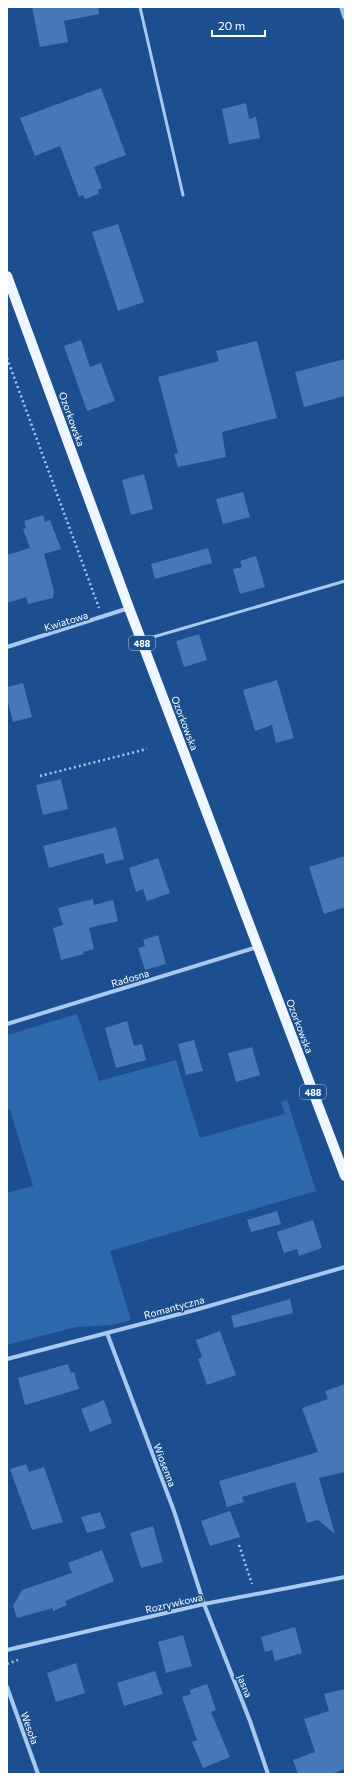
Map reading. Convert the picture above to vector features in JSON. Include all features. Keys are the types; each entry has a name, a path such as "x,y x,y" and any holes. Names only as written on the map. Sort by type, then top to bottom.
{"main road":[{"name":"Ozorkowska","path":"7,279 141,640 345,1176"}],"street":[{"name":"Kwiatowa","path":"7,647 102,618 129,608"},
{"name":"Radosna","path":"7,1024 257,947"},
{"name":"Romantyczna","path":"7,1359 345,1267"},
{"name":"Wiosenna","path":"107,1333 174,1511 204,1604"},
{"name":"Rozrywkowa","path":"7,1650 204,1604 345,1577"},
{"name":"Jasna","path":"204,1604 250,1721 268,1774"},
{"name":"Wesoła","path":"7,1686 38,1774"}],"lane":[{"path":"140,7 183,195"},
{"path":"141,640 345,581"}],"path":[{"path":"7,358 102,618"},
{"path":"40,776 147,749"},
{"path":"239,1545 255,1594"}],"shaded area":[{"path":"77,1014 99,1081 176,1060 200,1138 285,1114 281,1102 287,1100 316,1191 110,1251 131,1320 112,1325 76,1327 7,1345 7,1193 33,1186 10,1109 7,1110 7,1035"}],"building":[{"path":"32,7 98,7 99,14 64,21 68,42 40,47"},
{"path":"101,88 126,155 94,167 102,188 98,190 99,194 85,199 83,195 79,197 60,146 35,156 20,118"},
{"path":"246,103 249,119 256,117 260,138 229,144 222,109"},
{"path":"118,224 144,302 118,311 92,232"},
{"path":"81,340 90,367 101,363 115,401 87,411 64,346"},
{"path":"257,341 277,418 222,432 226,457 178,467 174,454 178,453 158,377 219,361 216,351"},
{"path":"345,359 345,396 304,407 295,372"},
{"path":"144,474 153,509 131,515 122,480"},
{"path":"243,492 250,517 223,524 216,499"},
{"path":"43,515 45,522 50,520 61,549 44,554 54,591 53,598 28,604 26,597 7,603 7,555 30,548 23,529 26,528 24,521"},
{"path":"208,548 212,563 155,579 151,564"},
{"path":"256,556 265,587 240,594 233,569 242,567 240,561"},
{"path":"199,634 207,660 184,667 176,641"},
{"path":"277,680 294,738 276,743 272,725 255,731 243,690"},
{"path":"23,683 32,717 13,722 7,698 7,687"},
{"path":"61,779 68,809 43,815 36,785"},
{"path":"116,827 124,859 106,864 103,853 49,868 43,846"},
{"path":"345,856 345,907 324,914 309,867"},
{"path":"158,858 170,893 147,901 143,889 136,892 129,868"},
{"path":"93,899 94,905 113,900 118,921 89,928 94,949 83,952 84,954 61,960 53,928 63,925 58,908"},
{"path":"158,935 166,964 145,970 138,948 145,946 143,940"},
{"path":"127,1021 134,1046 142,1044 146,1060 116,1068 105,1028"},
{"path":"194,1040 203,1071 186,1075 178,1044"},
{"path":"252,1047 260,1075 236,1082 228,1053"},
{"path":"277,1211 281,1224 251,1232 247,1220"},
{"path":"313,1220 322,1248 299,1256 297,1249 284,1253 277,1232"},
{"path":"290,1299 293,1313 234,1328 231,1316"},
{"path":"220,1331 236,1375 207,1385 198,1359 202,1357 196,1340"},
{"path":"68,1364 71,1373 74,1372 79,1389 25,1405 18,1378"},
{"path":"345,1384 345,1472 319,1478 335,1534 318,1520 307,1523 295,1482 242,1497 244,1502 227,1507 219,1481 318,1452 302,1408 328,1399 325,1391"},
{"path":"104,1400 112,1423 90,1432 81,1409"},
{"path":"26,1464 29,1472 44,1467 63,1522 32,1530 10,1469"},
{"path":"230,1511 240,1537 210,1546 201,1521"},
{"path":"100,1512 106,1528 87,1533 81,1517"},
{"path":"153,1526 163,1562 141,1568 130,1533"},
{"path":"102,1550 114,1581 65,1601 67,1605 53,1611 53,1608 17,1618 13,1606 22,1590 72,1573 68,1563"},
{"path":"295,1627 302,1653 275,1661 272,1650 265,1652 261,1637"},
{"path":"183,1635 192,1666 166,1673 158,1642"},
{"path":"76,1663 85,1693 56,1702 47,1673"},
{"path":"155,1671 163,1694 124,1706 117,1683"},
{"path":"207,1684 216,1710 211,1712 230,1757 203,1768 192,1742 197,1740 182,1697 191,1694 190,1690"},
{"path":"345,1689 345,1769 331,1774 298,1774 293,1760 315,1752 304,1719 329,1711 324,1694"}],"waterway":[{"path":"342,7 345,17"}]}
